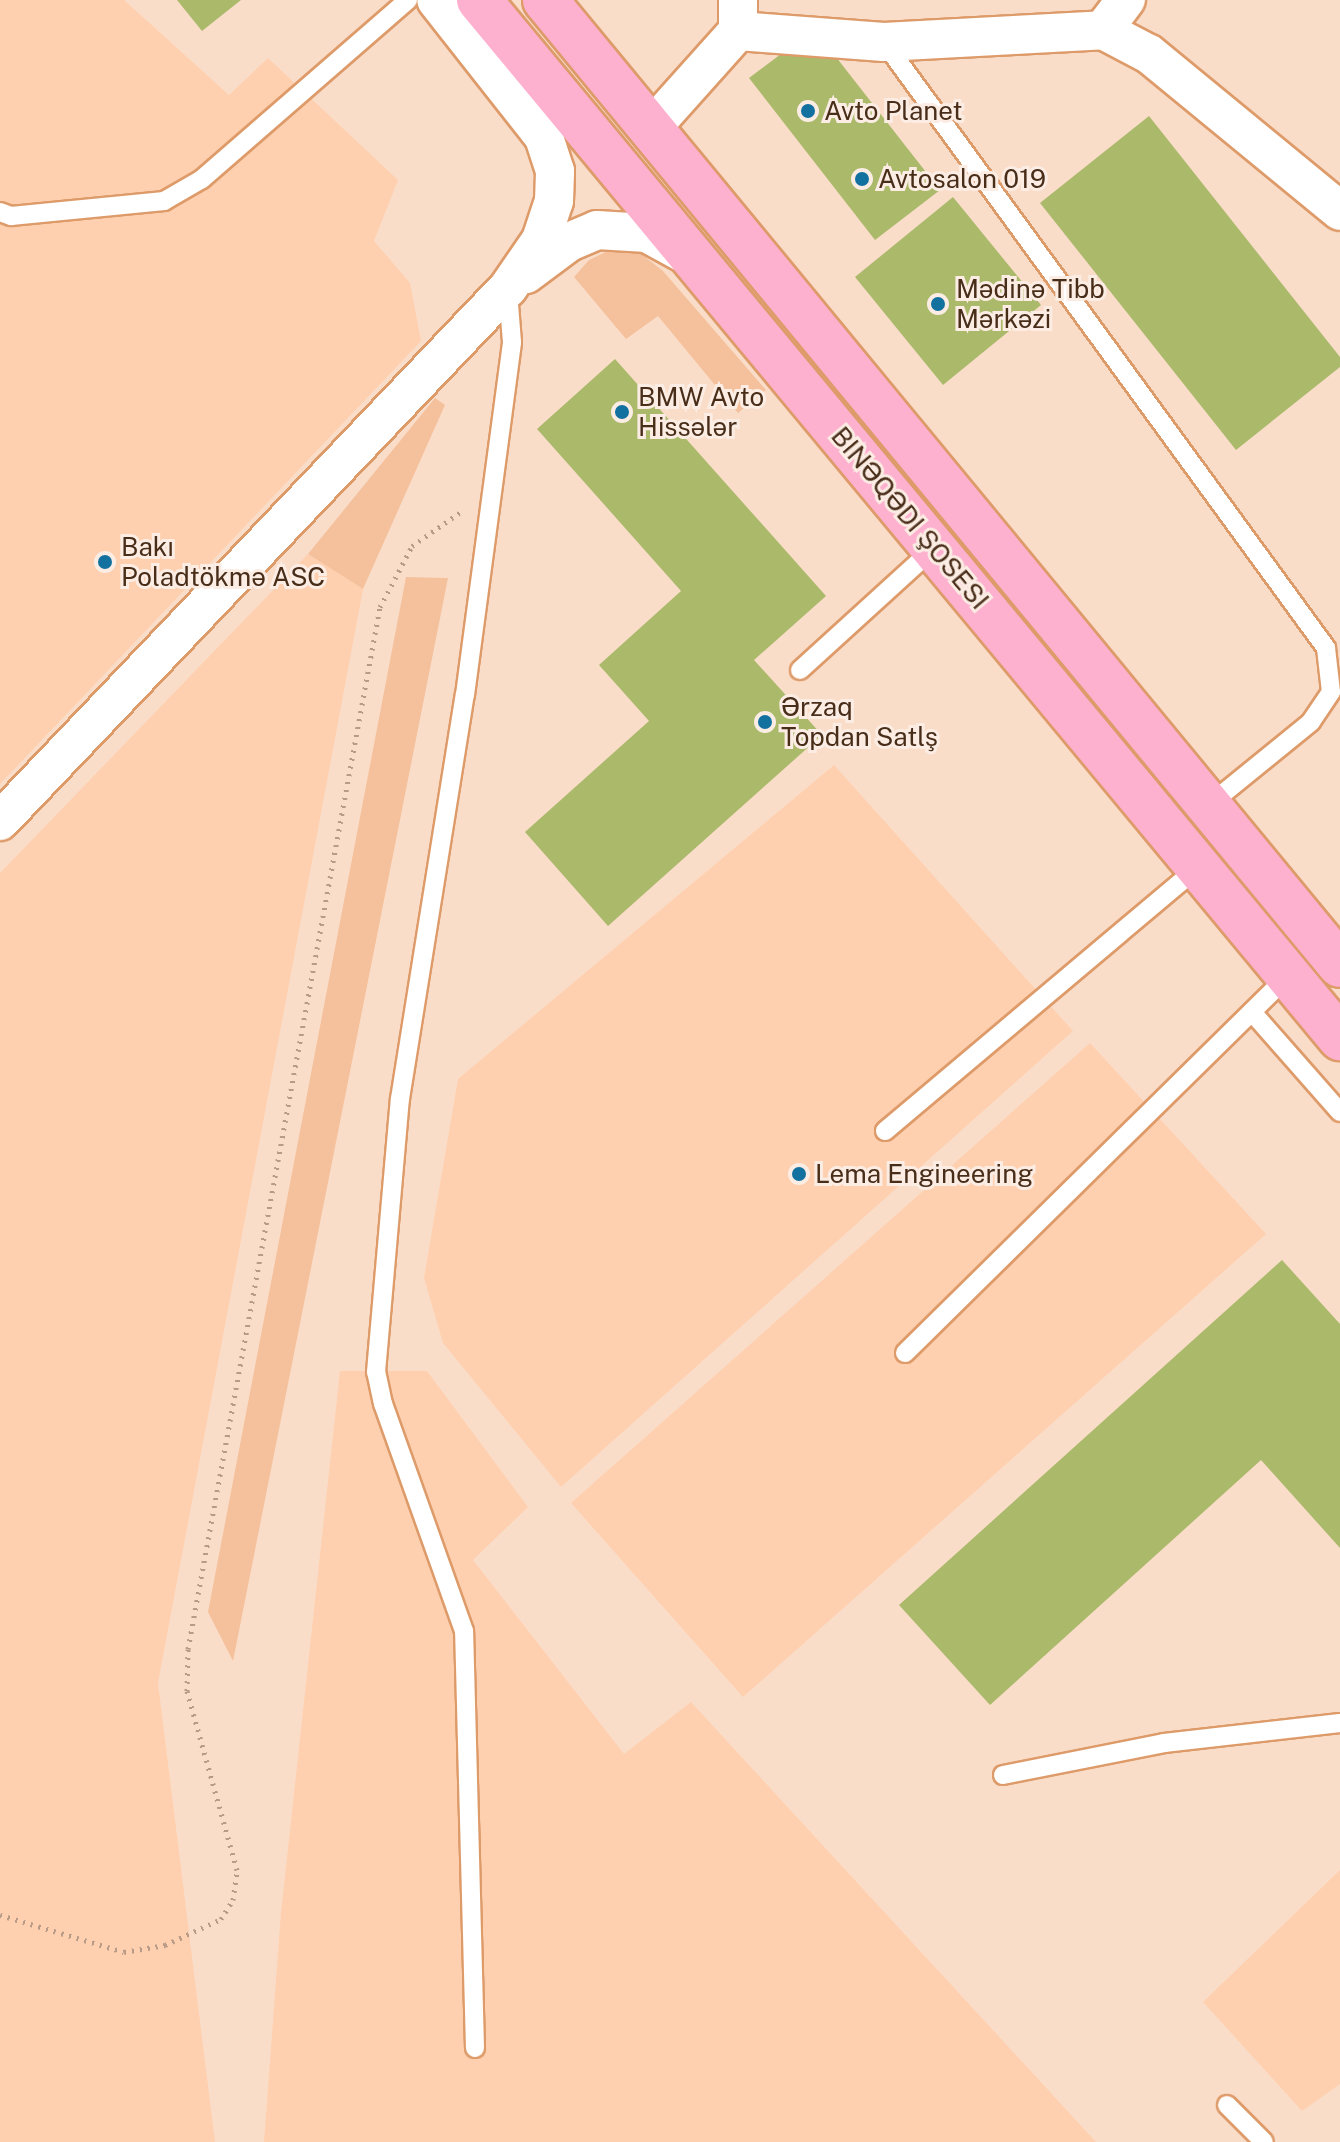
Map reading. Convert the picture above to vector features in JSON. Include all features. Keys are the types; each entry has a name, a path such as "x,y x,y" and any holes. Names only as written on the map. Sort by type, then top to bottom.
{"main road":[{"name":"BINƏQƏDI ŞOSESI","path":"479,0 1200,865 1340,1038"},
{"name":"BINƏQƏDI ŞOSESI","path":"545,0 653,126 1340,965"},
{"path":"614,162 653,126"}],"street":[{"path":"0,821 508,288 541,240 554,201 555,171 544,137 436,0"},
{"path":"1103,30 1126,0"},
{"path":"653,126 738,16 884,42 1103,30 1149,54 1340,211"},
{"path":"508,288 569,242 597,230 647,233 697,261"}],"lane":[{"path":"0,212 11,216 164,201 202,179 408,0"},
{"path":"884,42 1326,648 1331,692 1311,722 1209,805"},
{"path":"475,2048 464,1631 383,1404 376,1372 400,1099 493,490 512,342 508,288"},
{"path":"800,670 934,548"},
{"path":"885,1131 1200,865"},
{"path":"905,1353 1288,976"},
{"path":"1252,1012 1340,1112"},
{"path":"1003,1775 1164,1743 1340,1723"},
{"path":"1227,2105 1264,2142"}],"path":[{"path":"0,1915 124,1952 165,1945 221,1919 233,1900 237,1870 187,1691 188,1649 380,607 390,579 412,546 493,490"}],"shaded area":[{"name":"Bakı Poladtökmə ASC","path":"0,0 124,0 229,95 268,58 398,180 374,241 410,283 421,341 0,784"},
{"path":"612,249 640,253 663,271 766,390 738,413 658,316 626,339 574,277 589,260"},
{"path":"435,398 445,405 363,589 308,554"},
{"path":"308,554 363,589 158,1683 215,2142 0,2142 0,873"},
{"path":"406,577 448,578 233,1661 208,1612"},
{"path":"834,765 1073,1031 561,1487 443,1343 424,1278 458,1079"},
{"path":"1090,1043 1266,1234 743,1697 571,1503"},
{"path":"340,1371 427,1371 528,1507 473,1560 624,1754 691,1702 1096,2142 264,2142 281,1913"},
{"path":"1340,1870 1340,2084 1302,2111 1203,2002"}],"building":[{"path":"177,0 241,0 202,31"},
{"path":"781,54 836,57 940,190 875,240 749,78"},
{"path":"1149,116 1340,357 1340,367 1236,450 1040,203"},
{"path":"953,197 1041,305 943,385 855,277"},
{"path":"615,359 826,596 754,660 822,735 608,926 525,832 649,721 599,665 681,591 537,429"},
{"path":"1282,1260 1340,1324 1340,1548 1261,1460 990,1705 899,1605"}],"place":[{"name":"Avto Planet","path":"808,111"},
{"name":"Avtosalon 019","path":"862,179"},
{"name":"Mədinə Tibb Mərkəzi","path":"938,304"},
{"name":"BMW Avto Hissələr","path":"622,412"},
{"name":"Bakı Poladtökmə ASC","path":"105,562"},
{"name":"Ərzaq Topdan Satlş","path":"765,722"},
{"name":"Lema Engineering","path":"799,1174"}]}
